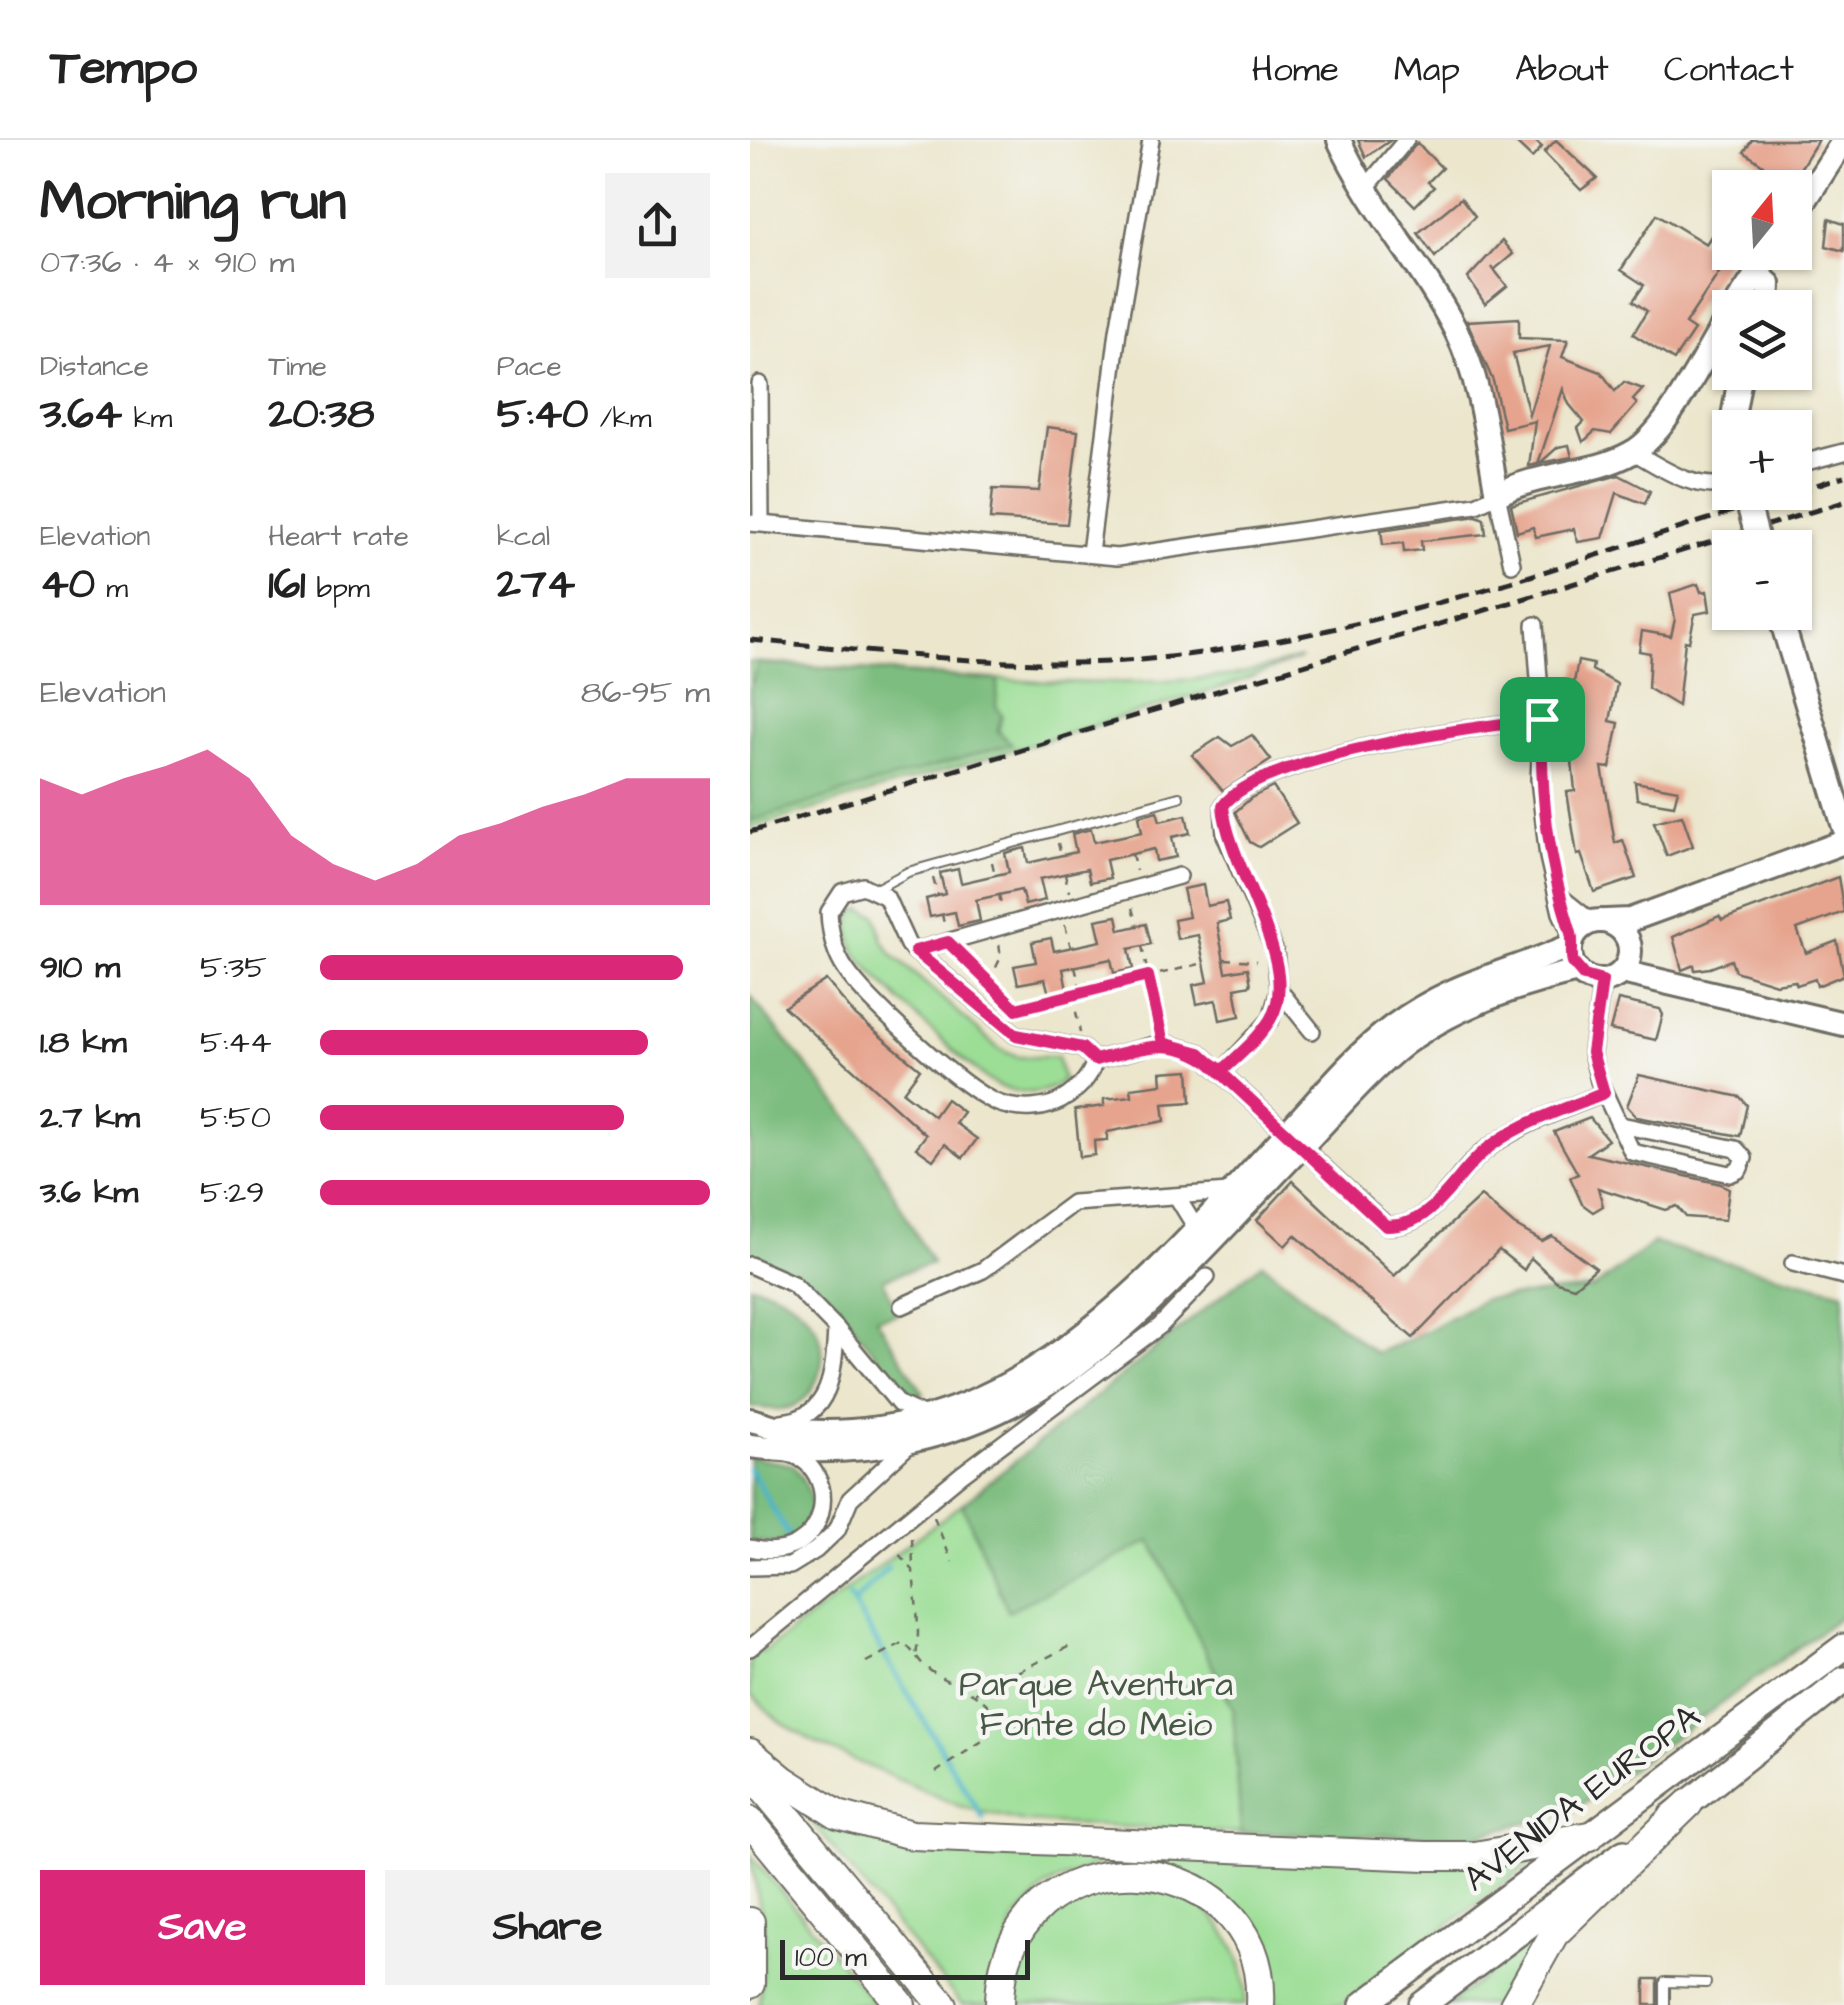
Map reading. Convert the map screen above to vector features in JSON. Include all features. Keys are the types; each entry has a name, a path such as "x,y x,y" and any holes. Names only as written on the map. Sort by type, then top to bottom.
{"highway":[{"path":"750,1753 782,1780 838,1816 934,1838 1475,1856 1590,1836"},
{"path":"750,1772 942,2005"},
{"path":"1514,2005 1554,1934 1688,1804"},
{"path":"750,1821 902,2005"},
{"path":"1000,2005 1008,1953 1030,1917 1075,1883 1104,1874 1138,1872 1193,1888 1233,1920 1257,1968 1260,2005"},
{"path":"750,1922 750,1984"}],"main road":[{"path":"1339,140 1365,189 1456,331 1478,394 1497,494 1517,483 1634,452 1656,430 1712,342"},
{"path":"1812,190 1844,140"},
{"path":"1746,290 1759,270"},
{"path":"1757,273 1769,284 1769,290"},
{"path":"1784,630 1844,827"},
{"path":"760,1422 781,1430 820,1430 929,1418 1056,1359 1115,1311 1229,1192 1302,1144 1390,1029 1440,996 1572,942 1599,921 1630,920 1844,842"},
{"path":"1621,963 1667,908"},
{"path":"1599,921 1623,931 1621,963"},
{"path":"1572,942 1578,971"},
{"path":"760,1448 820,1452 914,1441 1011,1407 1091,1356 1162,1294 1302,1144 1403,1045 1489,997 1525,982 1621,963 1678,985 1844,1024"},
{"name":"AVENIDA EUROPA","path":"1363,2005 1844,1647"},
{"name":"AVENIDA EUROPA","path":"1422,2005 1688,1804 1844,1680"}],"street":[{"path":"1090,554 1118,331 1152,140"},
{"path":"1365,189 1406,140"},
{"path":"760,384 755,523 1117,557 1476,506 1497,494 1512,564"},
{"path":"1634,452 1690,482 1712,486"},
{"path":"1812,460 1844,452"},
{"path":"1535,625 1542,719 1540,779 1557,894 1572,942"},
{"path":"1222,1071 1270,1020 1279,990 1277,962 1225,835 1223,806 1230,796 1249,783 1294,768 1436,734 1542,719"},
{"path":"915,951 1180,876"},
{"path":"850,888 874,890 886,898 902,937 915,951 1016,1035 1082,1048 1095,1060 1092,1072 1078,1088 1054,1104 1017,1107 980,1094 871,1000 838,956 829,924 831,904 850,888"},
{"path":"1557,894 1599,921"},
{"path":"1620,1125 1736,1149 1744,1158 1739,1170 1730,1174 1632,1152 1604,1093 1592,1052 1621,963"},
{"path":"1279,990 1312,1030"},
{"path":"1095,1060 1163,1043 1200,1053 1386,1226 1406,1226 1422,1218 1482,1152 1519,1129 1604,1093"},
{"path":"902,1306 983,1270 1073,1203 1229,1192"},
{"path":"1178,1197 1196,1228"},
{"path":"1793,1264 1844,1276"},
{"path":"750,1265 794,1284 899,1404 929,1418"},
{"path":"750,1648 928,1502 1160,1326 1207,1277"},
{"path":"760,1422 796,1421 813,1412 828,1391 836,1328"},
{"path":"750,1566 790,1566 816,1550 837,1530 850,1500 914,1441"},
{"path":"750,1548 782,1552 802,1544 815,1531 821,1514 821,1494 814,1472 799,1455 760,1448"}],"lane":[{"path":"874,890 931,865 1179,797"},
{"path":"1665,2005 1665,1982 1706,1984"}],"path":[{"path":"931,865 938,896"},
{"path":"1128,890 1137,926"},
{"path":"1061,910 1071,948"},
{"path":"989,982 1002,958 995,928"},
{"path":"948,942 1016,1009 1204,963"},
{"path":"1142,946 1163,1043"},
{"path":"1224,959 1277,962"},
{"path":"1075,966 1082,993"},
{"path":"1072,995 1081,1036"},
{"path":"928,1502 952,1562"},
{"path":"901,1525 916,1542 913,1604 920,1633 916,1656"},
{"path":"884,1539 913,1570"},
{"path":"866,1662 904,1642 932,1672 984,1698 993,1712 993,1727 988,1736 936,1772"},
{"path":"973,1693 1072,1645"}],"green space":[{"path":"1301,658 1227,686 750,828 750,662 988,679 1108,683 1227,676"},
{"path":"758,663 998,680 996,706 1002,715 998,731 1012,744 750,821 750,689"},
{"path":"862,909 876,915 883,941 893,955 999,1049 1017,1057 1057,1057 1063,1079 1041,1091 1015,1091 998,1086 970,1065 900,1000 856,952 851,923 853,914"},
{"path":"750,996 858,1129 932,1263 883,1279 898,1314 876,1318 924,1394 915,1395 902,1388 828,1294 750,1255"},
{"path":"1653,1243 1844,1292 1844,1614 1576,1809 1472,1837 1241,1833 1233,1708 1151,1541 1008,1611 962,1504 1262,1263 1375,1353 1413,1338 1484,1299 1593,1289"},
{"path":"750,1285 769,1290 800,1308 819,1336 823,1352 820,1370 809,1393 791,1407 750,1406"},
{"path":"750,1457 793,1465 799,1474 812,1501 811,1520 800,1538 777,1544 750,1542"},
{"name":"Parque Aventura Fonte do Meio","path":"962,1504 1008,1610 1151,1540 1233,1708 1241,1833 1024,1822 959,1806 817,1744 779,1721 750,1694 750,1654 765,1651"},
{"path":"795,1802 849,1829 1547,1851 1342,2005 1269,2005 1258,1943 1140,1862 1093,1866 1046,1886 1013,1922 992,2005 962,2005"},
{"path":"750,1854 876,2005 759,2005 765,1935"},
{"path":"1122,1883 1176,1892 1206,1910 1237,1954 1246,1988 1245,2005 1012,2005 1023,1955 1042,1922 1073,1900"},
{"path":"1542,1933 1504,2005 1448,2005"}],"building":[{"path":"1358,140 1391,140 1366,157"},
{"path":"1513,140 1534,140 1542,147 1532,158"},
{"path":"1556,140 1597,178 1581,190 1544,152"},
{"path":"1752,140 1818,140 1799,170 1760,170 1763,165 1744,152"},
{"path":"1417,143 1442,168 1428,182 1434,187 1415,206 1388,179"},
{"path":"1461,198 1475,216 1435,257 1418,233"},
{"path":"1657,214 1706,244 1712,235 1712,270 1721,270 1685,324 1694,330 1674,360 1633,334 1647,311 1633,301 1644,285 1621,270"},
{"path":"1829,219 1844,224 1844,251 1826,246"},
{"path":"1502,241 1513,254 1494,270 1507,286 1485,304 1468,278"},
{"path":"1519,318 1519,338 1568,340 1562,357 1601,372 1615,391 1624,382 1643,389 1633,400 1637,404 1611,434 1595,431 1583,442 1578,428 1584,422 1563,389 1538,464 1529,466 1535,421 1504,428 1493,381 1467,321","holes":["1550,346 1529,415 1513,353"]},
{"path":"1047,427 1078,431 1067,524 990,519 993,489 1039,491"},
{"path":"1569,445 1572,457 1540,463 1558,447"},
{"path":"1619,475 1650,491 1645,504 1617,493 1603,538 1578,542 1574,529 1536,537 1533,527 1517,532 1511,505"},
{"path":"1477,516 1484,519 1486,534 1421,541 1422,550 1404,552 1403,543 1383,545 1381,530"},
{"path":"1698,584 1701,592 1707,591 1710,611 1695,614 1689,642 1685,641 1678,706 1648,688 1650,653 1639,651 1642,631 1671,636 1675,619 1670,593"},
{"path":"1578,661 1593,664 1592,670 1617,684 1610,721 1619,723 1610,768 1602,767 1615,843 1623,840 1636,878 1594,892 1581,854 1577,855 1567,792 1575,791 1572,761 1567,760 1576,716 1568,714"},
{"path":"1252,735 1271,760 1223,791 1192,755 1220,737 1232,746"},
{"path":"1635,782 1678,790 1674,805 1637,799"},
{"path":"1273,787 1297,823 1259,847 1250,842 1235,812"},
{"path":"1157,811 1160,821 1186,815 1190,833 1172,837 1176,857 1156,861 1154,849 1106,860 1110,878 1090,882 1087,869 1040,879 1045,900 1025,905 1021,890 976,900 980,921 958,926 955,912 930,917 926,899 945,894 940,873 958,869 961,883 1009,872 1005,853 1025,848 1028,863 1076,852 1072,834 1091,829 1094,842 1142,832 1139,816"},
{"path":"1682,815 1693,846 1667,856 1654,822"},
{"path":"1838,877 1844,912 1797,929 1806,953 1837,941 1844,975 1817,986 1815,979 1797,985 1795,981 1776,984 1735,971 1731,960 1710,968 1695,970 1694,965 1682,970 1673,937 1719,916 1722,920"},
{"path":"1203,885 1207,906 1226,902 1230,920 1217,923 1226,972 1248,968 1251,985 1235,988 1240,1016 1220,1020 1216,1000 1197,1004 1193,985 1208,982 1198,935 1177,939 1174,920 1189,917 1183,889"},
{"path":"1117,916 1120,930 1146,924 1151,944 1129,949 1133,969 1114,973 1111,959 1063,969 1067,990 1049,994 1045,979 1018,984 1014,966 1036,962 1032,942 1051,938 1054,951 1101,941 1096,920"},
{"path":"826,980 856,1016 920,1069 903,1092 934,1116 946,1099 963,1112 955,1123 977,1139 963,1158 945,1144 933,1160 916,1148 926,1135 784,1007"},
{"path":"1618,1000 1660,1009 1663,1015 1656,1040 1610,1030"},
{"path":"1189,1070 1191,1102 1163,1104 1165,1121 1107,1132 1107,1140 1094,1141 1095,1155 1080,1157 1075,1110 1104,1106 1104,1099 1132,1096 1131,1088 1162,1084 1161,1072"},
{"path":"1639,1075 1740,1097 1747,1105 1740,1136 1637,1117 1627,1106"},
{"path":"1590,1118 1608,1140 1588,1154 1721,1184 1729,1189 1725,1220 1686,1217 1677,1206 1666,1210 1598,1188 1603,1206 1593,1212 1582,1204 1570,1177 1578,1174 1554,1132"},
{"path":"1293,1181 1394,1276 1481,1196 1514,1225 1542,1241 1552,1236 1596,1268 1574,1287 1557,1282 1531,1258 1524,1270 1499,1250 1413,1338 1295,1235 1285,1246 1257,1220"},
{"path":"1645,1979 1658,1979 1658,2005 1645,2005"}],"waterway":[{"path":"750,1469 790,1538"},
{"path":"854,1602 888,1567"},
{"path":"848,1595 983,1818"}],"railway":[{"path":"1812,486 1844,476"},
{"path":"750,832 1844,502"},
{"path":"750,640 1000,662 1150,659 1233,648 1395,614 1736,510"}],"route":[{"path":"1542,719 1436,734 1294,768 1249,783 1230,796 1223,806 1225,835 1275,952 1279,990 1270,1020 1222,1071 1200,1053 1163,1043 1095,1060 1082,1048 1016,1035 915,951 948,942 1016,1009 1148,976 1163,1043 1184,1048 1200,1053 1386,1226 1406,1226 1422,1218 1482,1152 1519,1129 1604,1093 1592,1052 1602,981 1584,976 1573,963 1573,938 1561,913 1548,857 1540,779 1542,719"}]}
